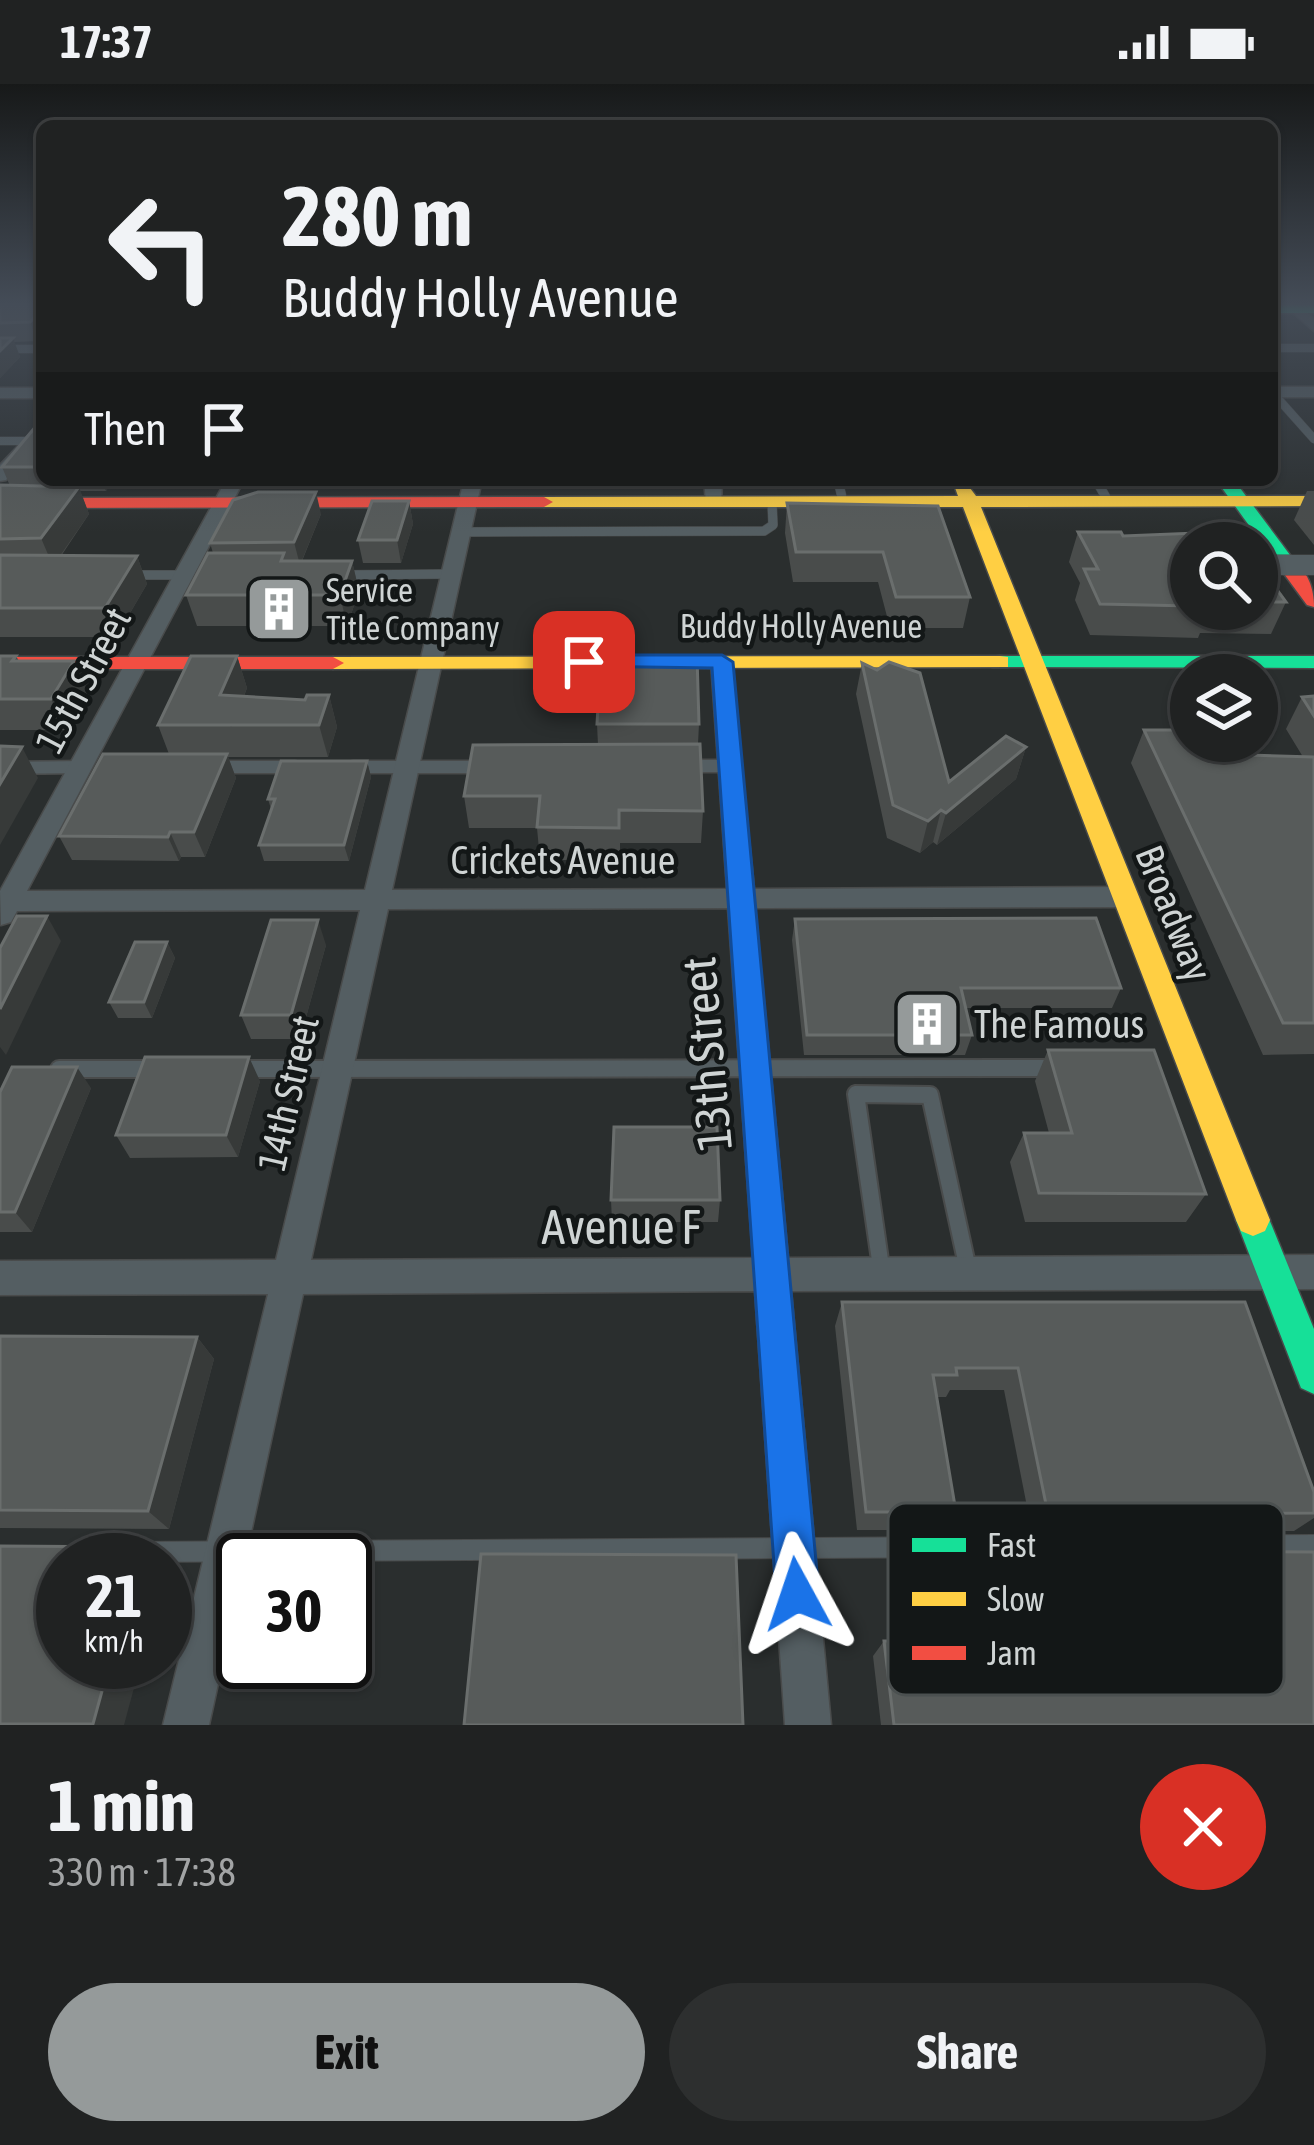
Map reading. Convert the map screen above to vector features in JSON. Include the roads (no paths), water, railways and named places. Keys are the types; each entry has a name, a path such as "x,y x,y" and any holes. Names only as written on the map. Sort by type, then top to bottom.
{"main road":[{"path":"0,502 229,491 714,491 772,502 841,491 1233,491 1314,501"},
{"name":"Broadway","path":"965,491 1126,897 1181,1068 1274,1272 1314,1375"},
{"path":"1233,491 1296,565 1314,601"},
{"name":"Buddy Holly Avenue","path":"0,663 1314,662"}],"street":[{"path":"1278,392 1314,392"},
{"path":"0,393 36,393"},
{"path":"0,476 35,441"},
{"name":"15th Street","path":"3,906 88,767 136,663 190,575 229,491"},
{"name":"14th Street","path":"230,1533 470,491"},
{"name":"13th Street","path":"722,662 808,1725"},
{"name":"Crickets Avenue","path":"3,906 1126,897"},
{"name":"Avenue F","path":"0,1278 1314,1272"},
{"name":"14th Street","path":"186,1725 216,1595"}],"lane":[{"path":"1278,399 1314,440"},
{"path":"0,441 35,441"},
{"path":"460,532 764,531 773,525 772,502"},
{"path":"329,574 451,574"},
{"path":"111,575 190,575"},
{"path":"326,767 514,766"},
{"path":"656,766 730,766"},
{"path":"0,768 88,767"},
{"path":"206,767 302,767"},
{"path":"228,1069 1076,1068"},
{"path":"46,1069 182,1069"},
{"path":"882,1274 856,1094 930,1095 968,1274"},
{"path":"1284,1545 1314,1545"},
{"path":"372,1551 888,1549"}],"place":[{"name":"Service Title Company","path":"279,609"},
{"name":"The Famous","path":"927,1024"}]}
